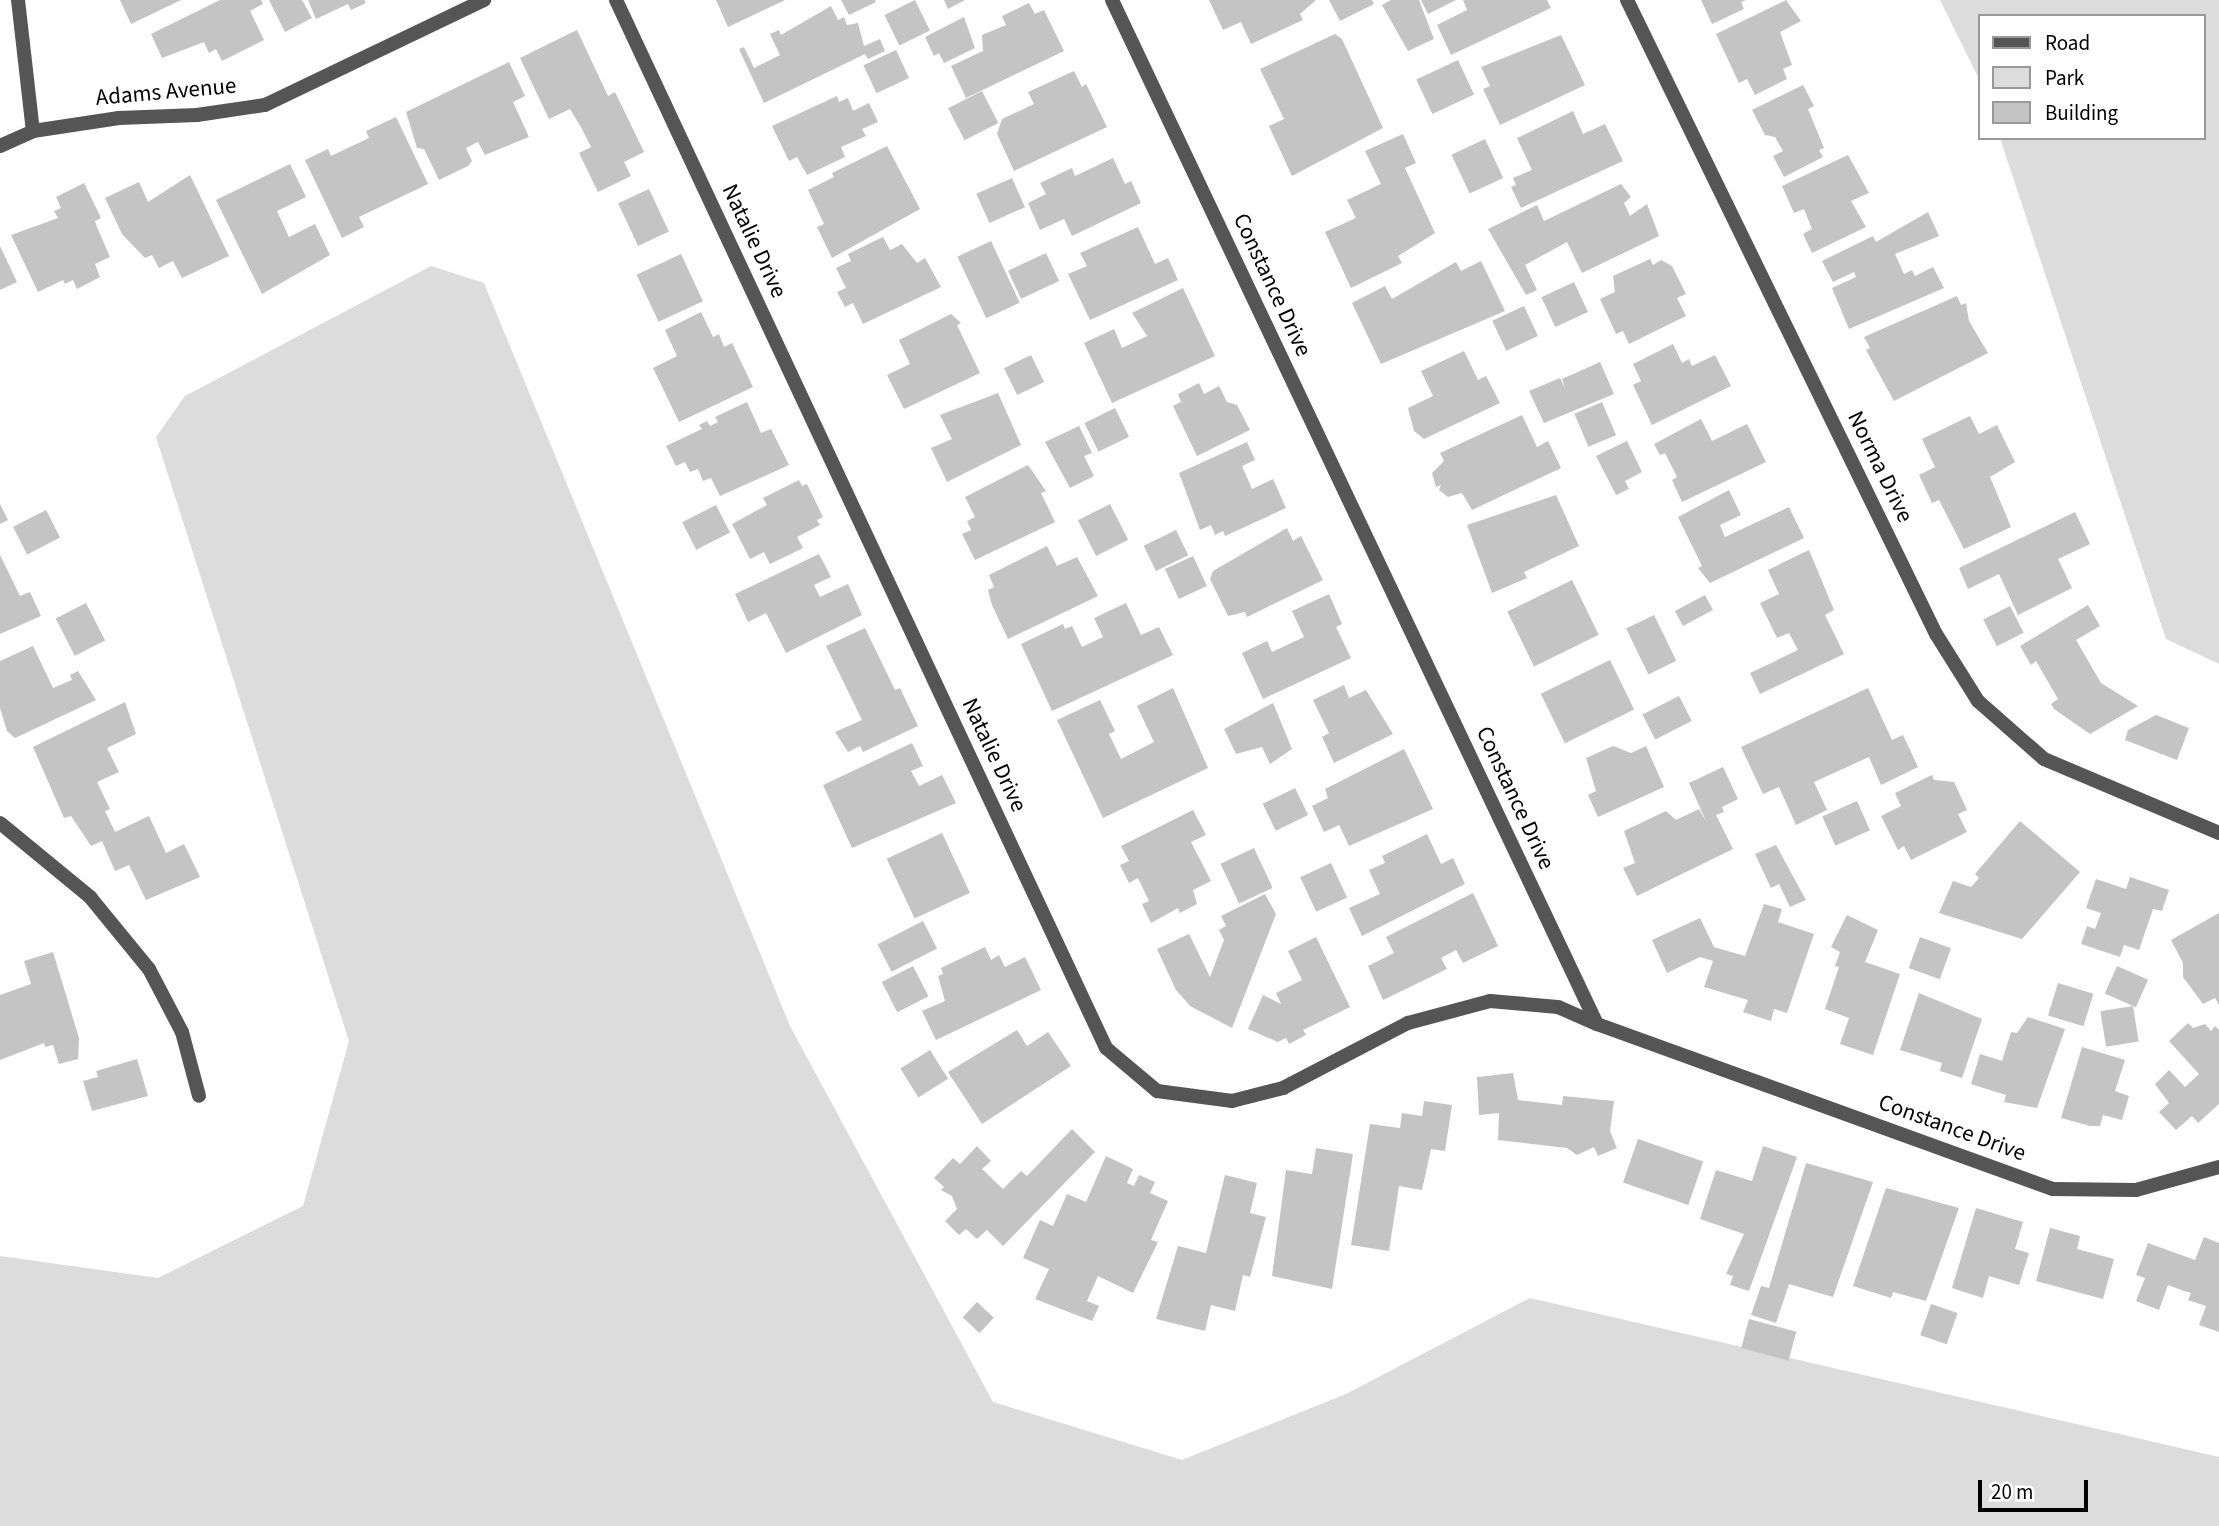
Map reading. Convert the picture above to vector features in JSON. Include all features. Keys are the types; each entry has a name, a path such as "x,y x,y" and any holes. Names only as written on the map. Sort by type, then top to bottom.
{"street":[{"path":"18,0 33,131"},
{"name":"Adams Avenue","path":"0,146 33,131 119,118 197,116 265,105 484,0"},
{"name":"Natalie Drive","path":"615,0 1106,1048 1157,1091 1232,1101 1283,1088 1408,1023 1490,1001 1558,1007 1597,1024"},
{"name":"Constance Drive","path":"1112,0 1597,1024 2053,1189 2136,1190 2219,1167"},
{"name":"Norma Drive","path":"1627,0 1936,634 1978,701 2044,758 2219,833"},
{"path":"0,823 90,897 149,970 182,1031 199,1096"}],"green space":[{"path":"1940,0 2219,0 2219,664 2166,639 2001,140 2205,140 2205,14 1978,14 1978,77"},
{"path":"431,266 484,283 790,1026 993,1402 1182,1460 1346,1394 1530,1298 2219,1457 2219,1526 0,1526 0,1256 158,1278 303,1206 349,1041 156,437 185,396"}],"building":[{"path":"120,0 181,0 131,24"},
{"path":"220,0 261,0 263,4 250,11 264,40 222,61 216,49 209,53 204,42 162,58 151,34"},
{"path":"269,0 302,0 312,18 285,32"},
{"path":"308,0 364,0 366,3 351,10 348,4 316,19"},
{"path":"716,0 785,0 728,27"},
{"path":"841,0 875,0 876,2 849,15"},
{"path":"915,0 930,31 899,45 884,15"},
{"path":"944,0 965,0 948,9"},
{"path":"1209,0 1316,0 1300,14 1303,20 1251,44 1241,22 1223,30"},
{"path":"1329,0 1372,0 1374,4 1340,21"},
{"path":"1391,0 1419,0 1434,39 1408,51 1382,5"},
{"path":"1421,0 1456,0 1428,14"},
{"path":"1463,0 1547,0 1551,8 1451,55 1437,25 1467,10"},
{"path":"1701,0 1746,0 1741,2 1744,9 1712,24"},
{"path":"1786,0 1801,21 1780,32 1792,65 1783,69 1787,79 1755,95 1747,79 1739,83 1716,34"},
{"path":"1029,3 1035,14 1044,10 1064,51 966,98 951,66 983,51 982,35 1006,25 1002,16"},
{"path":"831,6 838,20 844,17 847,25 858,23 864,46 880,39 885,51 868,59 865,54 764,103 739,49 744,47 754,68 780,55 770,34 779,30 781,35"},
{"path":"964,17 975,48 944,63 939,53 934,56 925,37"},
{"path":"577,30 608,96 615,92 644,152 624,162 631,176 598,192 579,153 591,147 582,129 570,109 549,119 520,58"},
{"path":"1335,34 1342,39 1383,128 1292,176 1269,126 1284,119 1260,69"},
{"path":"1561,35 1585,85 1500,125 1483,89 1490,86 1481,67"},
{"path":"896,50 909,78 876,93 863,65"},
{"path":"1458,60 1474,94 1432,114 1416,79"},
{"path":"509,62 525,96 513,102 529,137 485,155 478,142 466,148 472,161 468,166 439,180 424,149 417,148 406,112"},
{"path":"1074,71 1082,87 1086,84 1107,127 1014,171 997,134 1002,119 1034,104 1028,92"},
{"path":"1803,85 1814,106 1808,109 1824,148 1819,150 1823,157 1784,177 1773,156 1783,151 1775,137 1765,135 1752,110"},
{"path":"982,91 998,123 964,140 948,108"},
{"path":"837,96 839,102 848,98 853,111 869,103 878,122 862,129 866,136 841,147 845,157 807,175 797,157 789,161 772,126"},
{"path":"1573,111 1583,134 1605,124 1623,161 1521,208 1511,187 1516,185 1513,178 1532,170 1517,138"},
{"path":"396,117 428,184 359,217 364,227 342,238 305,160 328,149 331,156 369,138 366,131"},
{"path":"1403,134 1416,163 1405,168 1435,233 1398,256 1402,263 1351,288 1325,232 1356,218 1347,200 1381,184 1365,151"},
{"path":"1485,139 1503,178 1470,194 1451,155"},
{"path":"887,146 920,209 832,258 817,227 824,224 808,190 834,177 832,173"},
{"path":"1848,155 1869,193 1851,201 1866,227 1812,253 1803,234 1812,229 1804,209 1794,213 1782,186"},
{"path":"1113,158 1125,184 1131,181 1141,203 1072,236 1064,219 1040,230 1028,203 1046,194 1040,183 1072,168 1075,176"},
{"path":"290,164 306,197 277,211 289,237 315,224 330,255 262,294 216,200"},
{"path":"190,175 229,256 182,278 173,261 159,268 152,255 145,258 122,234 105,198 139,182 148,202"},
{"path":"1012,178 1025,207 989,223 976,194"},
{"path":"84,183 101,218 95,221 110,257 95,264 100,277 77,289 73,280 65,284 63,280 38,292 11,235 58,218 54,211 61,208 56,197"},
{"path":"1621,184 1631,197 1624,203 1630,216 1647,204 1659,236 1582,273 1567,242 1525,265 1537,290 1526,295 1488,229 1537,205 1544,221"},
{"path":"649,189 669,232 638,246 618,203"},
{"path":"1928,212 1939,236 1895,254 1904,274 1912,270 1915,276 1933,267 1944,288 1849,329 1832,288 1856,277 1854,272 1833,282 1822,261 1873,236 1876,242"},
{"path":"1138,227 1155,264 1168,258 1178,280 1090,320 1068,274 1087,266 1080,253"},
{"path":"883,237 890,250 902,244 917,263 925,258 941,287 863,324 853,303 845,307 837,292 846,288 836,268 851,261 848,254"},
{"path":"991,241 1020,303 986,318 957,257"},
{"path":"0,246 17,282 0,290"},
{"path":"1046,253 1059,281 1021,299 1008,271"},
{"path":"681,254 703,301 659,322 637,275"},
{"path":"1650,259 1653,265 1661,260 1672,266 1686,294 1677,298 1686,316 1629,344 1623,331 1616,334 1600,299 1615,292 1613,276"},
{"path":"1481,261 1505,311 1381,364 1352,303 1385,286 1392,299 1456,262 1461,271"},
{"path":"1574,282 1588,312 1555,327 1541,297"},
{"path":"1183,288 1215,356 1112,403 1084,343 1114,329 1122,348 1147,336 1132,313"},
{"path":"1957,296 1961,305 1966,303 1969,321 1988,353 1894,401 1866,350 1870,348 1864,337"},
{"path":"1524,306 1538,336 1506,351 1492,321"},
{"path":"701,312 713,337 719,334 724,347 732,343 753,387 679,422 653,368 677,356 665,330"},
{"path":"951,314 961,323 957,325 980,373 904,409 887,375 910,364 899,340"},
{"path":"1673,344 1682,363 1689,359 1692,366 1715,355 1731,386 1652,425 1633,385 1641,381 1633,364"},
{"path":"1464,351 1478,380 1486,376 1500,403 1424,439 1414,431 1408,408 1433,396 1421,371"},
{"path":"1031,355 1044,382 1017,395 1004,368"},
{"path":"1600,362 1614,394 1544,423 1529,391 1560,378 1565,388 1562,379"},
{"path":"1199,383 1204,394 1219,386 1227,402 1237,405 1250,430 1197,456 1173,406 1181,402 1178,394"},
{"path":"998,393 1021,445 947,482 931,448 952,439 940,415"},
{"path":"747,402 761,433 771,429 789,465 720,496 711,478 703,481 698,469 690,472 685,462 676,466 666,446 702,429 699,425 707,421 710,426 718,422 715,417"},
{"path":"1602,402 1616,435 1588,447 1574,414"},
{"path":"1115,408 1129,437 1098,452 1084,423"},
{"path":"1522,415 1537,447 1548,441 1561,468 1472,510 1462,493 1448,497 1439,490 1441,485 1436,487 1432,473 1444,461 1440,453"},
{"path":"1970,416 1979,434 1997,425 2015,462 1990,477 2011,527 1964,549 1939,500 1932,503 1919,475 1935,467 1922,439"},
{"path":"1701,419 1712,441 1747,424 1766,462 1682,502 1672,480 1677,477 1665,453 1660,455 1654,444"},
{"path":"1079,426 1092,453 1084,456 1094,476 1070,488 1045,442"},
{"path":"1627,441 1642,472 1625,481 1629,489 1616,495 1596,456"},
{"path":"1247,442 1255,460 1242,466 1252,489 1273,479 1286,508 1225,536 1223,531 1215,535 1211,525 1200,530 1179,473"},
{"path":"1028,465 1046,491 1041,493 1055,522 975,560 962,534 971,530 967,521 975,517 965,497"},
{"path":"799,480 802,486 807,484 823,517 817,520 820,525 797,537 803,548 770,564 764,552 750,559 732,524 767,505 763,498"},
{"path":"1729,490 1741,515 1720,525 1725,537 1789,507 1804,538 1710,583 1698,568 1702,566 1678,517"},
{"path":"1556,495 1579,546 1524,572 1527,578 1492,593 1467,525"},
{"path":"0,504 8,520 0,524"},
{"path":"1110,504 1128,540 1096,556 1078,520"},
{"path":"716,505 730,533 696,550 682,522"},
{"path":"46,510 60,538 27,554 13,527"},
{"path":"2075,512 2090,544 2058,559 2072,588 2018,615 1999,574 1968,589 1959,568"},
{"path":"1287,528 1293,541 1301,536 1323,580 1247,617 1245,612 1228,616 1210,579 1213,571"},
{"path":"1176,530 1188,555 1156,571 1144,546"},
{"path":"1047,546 1057,566 1077,557 1098,596 1008,639 992,605 988,590 994,587 989,575"},
{"path":"1809,550 1834,610 1825,615 1844,654 1760,694 1750,673 1798,650 1789,633 1777,638 1760,603 1779,594 1768,570"},
{"path":"819,554 831,577 814,585 820,597 848,584 862,615 786,653 766,613 748,622 735,594"},
{"path":"0,555 20,596 30,592 41,616 0,634"},
{"path":"1193,556 1207,586 1179,599 1165,569"},
{"path":"1572,580 1599,635 1534,666 1507,612"},
{"path":"1329,594 1342,624 1336,627 1351,658 1263,699 1242,653 1267,641 1272,652 1304,637 1292,611"},
{"path":"1705,595 1713,610 1683,626 1675,611"},
{"path":"86,603 105,640 75,656 56,618"},
{"path":"1126,603 1141,635 1159,627 1173,655 1052,711 1021,644 1063,624 1065,629 1072,626 1082,647 1103,637 1094,618"},
{"path":"2088,605 2100,626 2076,640 2101,683 2138,706 2090,734 2054,709 2051,704 2058,699 2036,661 2031,665 2020,646"},
{"path":"2010,606 2024,633 1997,646 1983,620"},
{"path":"1654,615 1676,661 1648,674 1626,629"},
{"path":"865,628 895,690 900,688 918,726 863,752 860,746 848,752 835,732 862,720 826,646"},
{"path":"33,646 53,688 72,680 70,675 78,671 96,700 15,738 7,731 0,708 0,661"},
{"path":"1610,660 1634,709 1565,743 1541,694"},
{"path":"1344,685 1349,698 1366,690 1393,734 1334,763 1322,737 1329,733 1313,700"},
{"path":"1173,688 1208,768 1103,818 1057,720 1100,700 1115,731 1109,734 1121,759 1154,742 1137,706"},
{"path":"1868,688 1892,740 1903,735 1918,767 1881,785 1869,757 1814,782 1827,810 1796,825 1779,787 1763,794 1741,747"},
{"path":"1679,696 1692,721 1655,740 1642,715"},
{"path":"125,702 136,734 107,748 119,772 97,782 110,809 105,811 115,832 149,816 166,853 184,844 200,877 146,900 129,865 115,871 102,841 91,846 71,816 64,818 33,747"},
{"path":"1273,703 1292,749 1270,764 1262,747 1236,754 1224,729"},
{"path":"2156,715 2189,728 2177,760 2125,740 2128,730"},
{"path":"912,743 923,766 911,771 919,786 942,775 956,803 852,848 823,785"},
{"path":"1613,746 1631,753 1646,746 1664,787 1598,817 1588,795 1596,791 1586,758"},
{"path":"1404,749 1433,809 1349,846 1339,825 1324,832 1312,806 1328,798 1325,789"},
{"path":"1723,767 1738,799 1722,807 1724,812 1716,815 1733,849 1637,896 1623,868 1635,863 1624,831 1666,811 1676,820 1699,809 1706,821 1689,783"},
{"path":"1932,775 1934,780 1954,782 1967,810 1958,814 1967,832 1911,860 1904,846 1898,850 1881,816 1901,806 1895,793"},
{"path":"1295,788 1308,815 1276,831 1263,804"},
{"path":"1857,801 1870,830 1835,846 1822,816"},
{"path":"1193,810 1206,835 1191,842 1211,881 1193,890 1197,904 1180,913 1178,908 1151,923 1142,904 1149,901 1138,878 1129,883 1120,865 1129,861 1121,846"},
{"path":"2020,821 2080,872 2022,939 1939,913 1953,881 1971,887 1979,878 1975,874"},
{"path":"942,833 970,893 915,919 887,859"},
{"path":"1427,834 1441,864 1453,858 1465,884 1362,936 1349,908 1380,894 1369,870 1385,863 1382,856"},
{"path":"1776,845 1806,900 1790,907 1779,884 1771,888 1755,854"},
{"path":"1254,848 1273,888 1239,904 1220,864"},
{"path":"1331,863 1347,897 1316,912 1300,877"},
{"path":"2130,877 2169,890 2162,911 2153,909 2139,950 2124,945 2120,957 2081,944 2087,926 2095,929 2101,913 2086,908 2096,879 2126,889"},
{"path":"1473,893 1498,946 1463,963 1456,950 1441,958 1447,969 1383,1000 1368,966 1394,953 1386,937"},
{"path":"1265,894 1276,914 1232,1028 1190,1006 1176,990 1157,949 1189,934 1210,977 1224,940 1219,930 1226,926 1221,916"},
{"path":"1764,904 1782,909 1778,922 1814,934 1787,1013 1774,1009 1771,1021 1743,1012 1748,1000 1704,987 1713,961 1700,957 1667,973 1652,940 1700,918 1714,947 1745,956"},
{"path":"2219,913 2219,1005 2215,998 2203,1004 2183,977 2183,963 2171,940"},
{"path":"1847,915 1878,930 1865,962 1900,974 1873,1055 1840,1044 1849,1018 1825,1009 1839,967 1835,966 1840,952 1831,947"},
{"path":"923,921 937,949 892,972 878,944"},
{"path":"1316,937 1350,1007 1303,1030 1306,1035 1289,1044 1286,1038 1278,1042 1248,1029 1263,995 1281,1004 1276,993 1302,980 1288,951"},
{"path":"1920,937 1951,948 1940,979 1909,968"},
{"path":"985,947 991,960 999,955 1005,967 1025,957 1041,990 936,1040 922,1011 945,1001 938,976 943,974 941,968"},
{"path":"53,952 79,1038 78,1059 59,1064 53,1045 45,1047 44,1043 0,1060 0,995 31,984 24,961"},
{"path":"913,966 928,996 897,1012 882,982"},
{"path":"2117,966 2148,980 2136,1007 2105,993"},
{"path":"2058,983 2093,994 2083,1026 2048,1016"},
{"path":"1919,993 1982,1019 1962,1078 1940,1071 1942,1063 1900,1050"},
{"path":"2133,1006 2139,1042 2106,1047 2100,1011"},
{"path":"2028,1017 2065,1029 2037,1108 2004,1102 2006,1095 1971,1084 1980,1054 2002,1061 2011,1032 2017,1033"},
{"path":"2188,1023 2193,1028 2205,1024 2211,1031 2215,1026 2219,1030 2219,1104 2198,1123 2192,1116 2176,1130 2159,1112 2169,1103 2155,1084 2169,1070 2185,1087 2199,1074 2169,1041"},
{"path":"1017,1030 1027,1046 1048,1032 1071,1066 982,1124 948,1072"},
{"path":"2082,1047 2125,1060 2115,1091 2129,1096 2122,1120 2103,1115 2100,1126 2090,1126 2061,1118"},
{"path":"930,1050 948,1079 918,1097 900,1069"},
{"path":"137,1059 148,1096 92,1111 83,1081 98,1077 96,1071"},
{"path":"1513,1073 1518,1100 1562,1105 1563,1096 1614,1101 1610,1131 1617,1148 1598,1156 1594,1147 1577,1155 1567,1148 1498,1140 1499,1113 1479,1115 1477,1077"},
{"path":"1424,1101 1452,1105 1445,1151 1431,1149 1422,1190 1399,1186 1389,1251 1351,1245 1370,1124 1400,1128 1402,1113 1422,1116"},
{"path":"1072,1129 1095,1152 1003,1246 987,1230 977,1239 966,1229 959,1235 945,1221 957,1209 952,1196 941,1190 944,1187 934,1178 953,1158 960,1164 977,1146 991,1161 982,1169 1003,1189 1021,1171 1027,1176"},
{"path":"1638,1139 1703,1161 1688,1205 1623,1182"},
{"path":"1763,1146 1797,1157 1749,1291 1730,1285 1733,1276 1726,1274 1744,1234 1700,1219 1716,1170 1752,1181"},
{"path":"1316,1148 1353,1154 1332,1289 1272,1276 1286,1170 1312,1174"},
{"path":"1106,1156 1133,1169 1127,1183 1134,1186 1139,1175 1155,1182 1150,1193 1168,1201 1151,1240 1158,1242 1133,1293 1098,1276 1087,1301 1099,1306 1092,1321 1035,1299 1049,1269 1023,1258 1040,1220 1053,1226 1067,1194 1086,1202"},
{"path":"1806,1163 1873,1182 1833,1297 1789,1284 1776,1323 1751,1315 1761,1286 1769,1288"},
{"path":"1225,1175 1257,1183 1250,1213 1266,1217 1250,1277 1243,1275 1235,1311 1211,1305 1205,1331 1156,1319 1178,1246 1206,1253"},
{"path":"1886,1188 1959,1208 1926,1301 1893,1292 1891,1298 1853,1286"},
{"path":"1976,1208 2023,1222 2015,1249 2029,1253 2019,1285 1989,1276 1983,1298 1952,1288"},
{"path":"2050,1228 2080,1236 2077,1249 2114,1259 2103,1299 2036,1281"},
{"path":"2204,1237 2219,1243 2219,1332 2199,1325 2206,1306 2188,1300 2191,1293 2168,1285 2159,1310 2136,1301 2145,1278 2136,1275 2148,1243 2195,1260"},
{"path":"977,1302 994,1318 979,1333 963,1317"},
{"path":"1931,1304 1957,1313 1947,1344 1920,1335"},
{"path":"1749,1319 1796,1332 1789,1361 1741,1348"}]}
